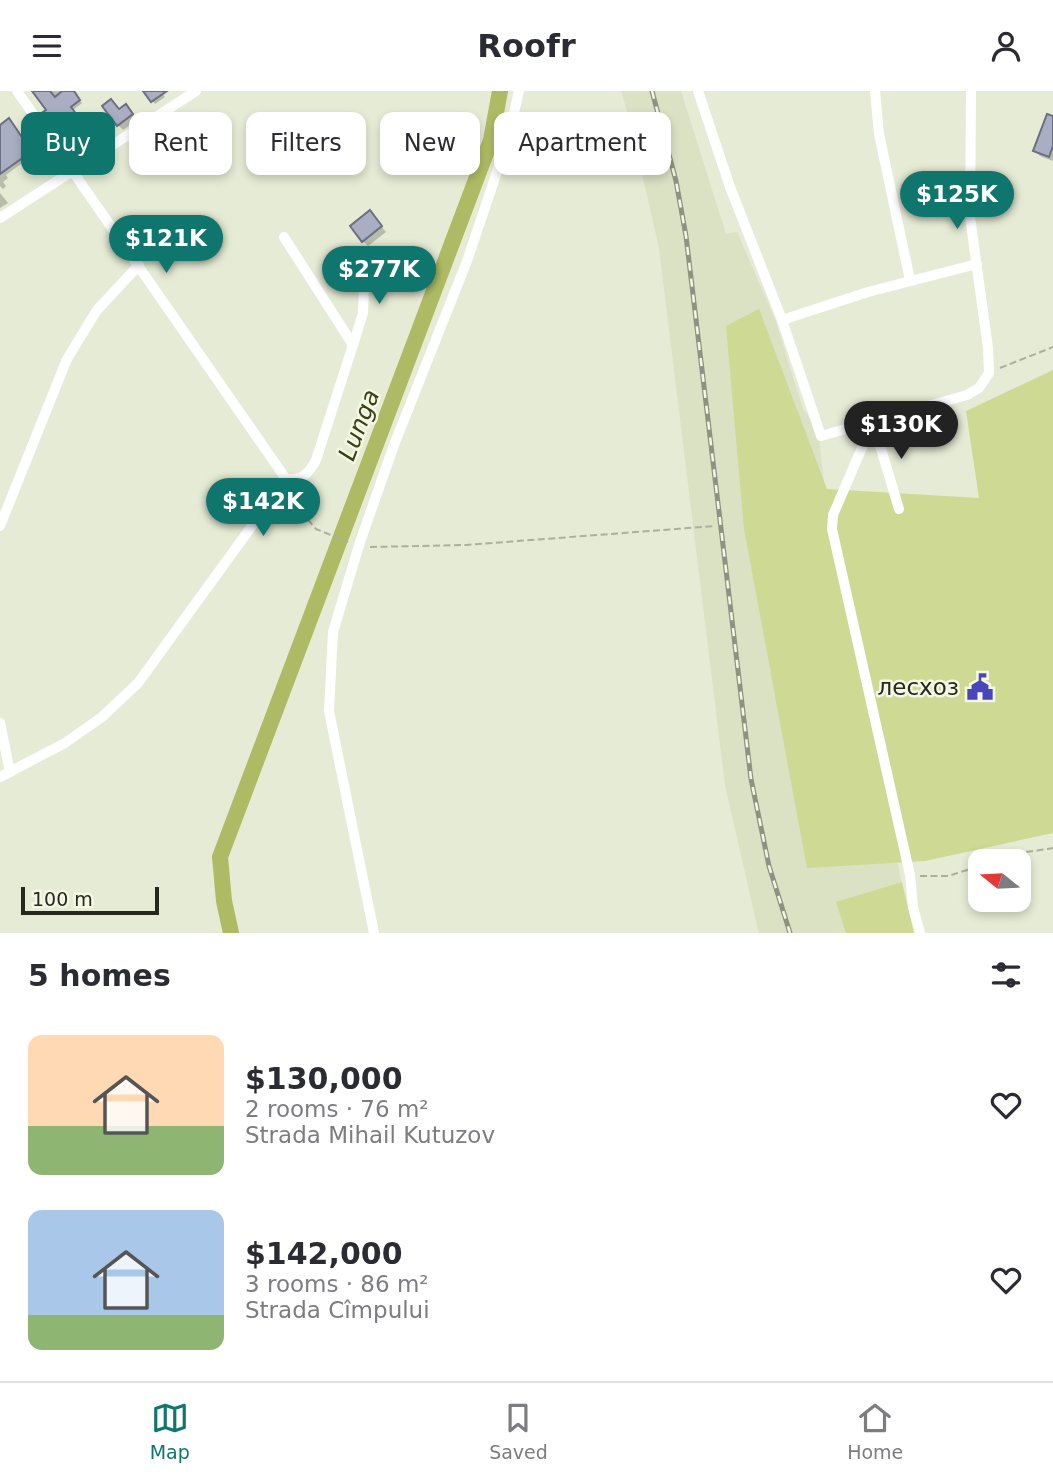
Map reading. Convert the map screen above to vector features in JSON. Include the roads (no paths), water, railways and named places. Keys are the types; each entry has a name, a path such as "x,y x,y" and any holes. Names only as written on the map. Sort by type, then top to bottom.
{"street":[{"path":"17,91 32,112"},
{"path":"115,143 196,91"},
{"path":"374,933 330,711 334,632 356,545 467,261 508,139 519,91"},
{"path":"698,91 730,187 782,320 821,436 967,395 979,388 989,373 970,217 971,91"},
{"path":"875,91 879,134 910,280"},
{"path":"0,219 65,175"},
{"path":"76,175 139,265 283,483"},
{"path":"284,237 353,345"},
{"path":"0,723 5,775 74,737 102,717 138,683 283,483 306,475 316,460 363,313 365,260"},
{"path":"782,320 910,280 977,264"},
{"path":"0,526 67,359 97,310 139,265"},
{"path":"873,422 898,509"},
{"path":"873,422 833,515 832,529 910,875 913,907 920,933"}],"waterway":[{"name":"Lunga","path":"231,933 224,901 220,857 491,140 500,91"}],"railway":[{"path":"652,91 676,181 686,236 751,779 769,866 790,933"}],"place":[{"name":"лесхоз","path":"980,687"}]}
